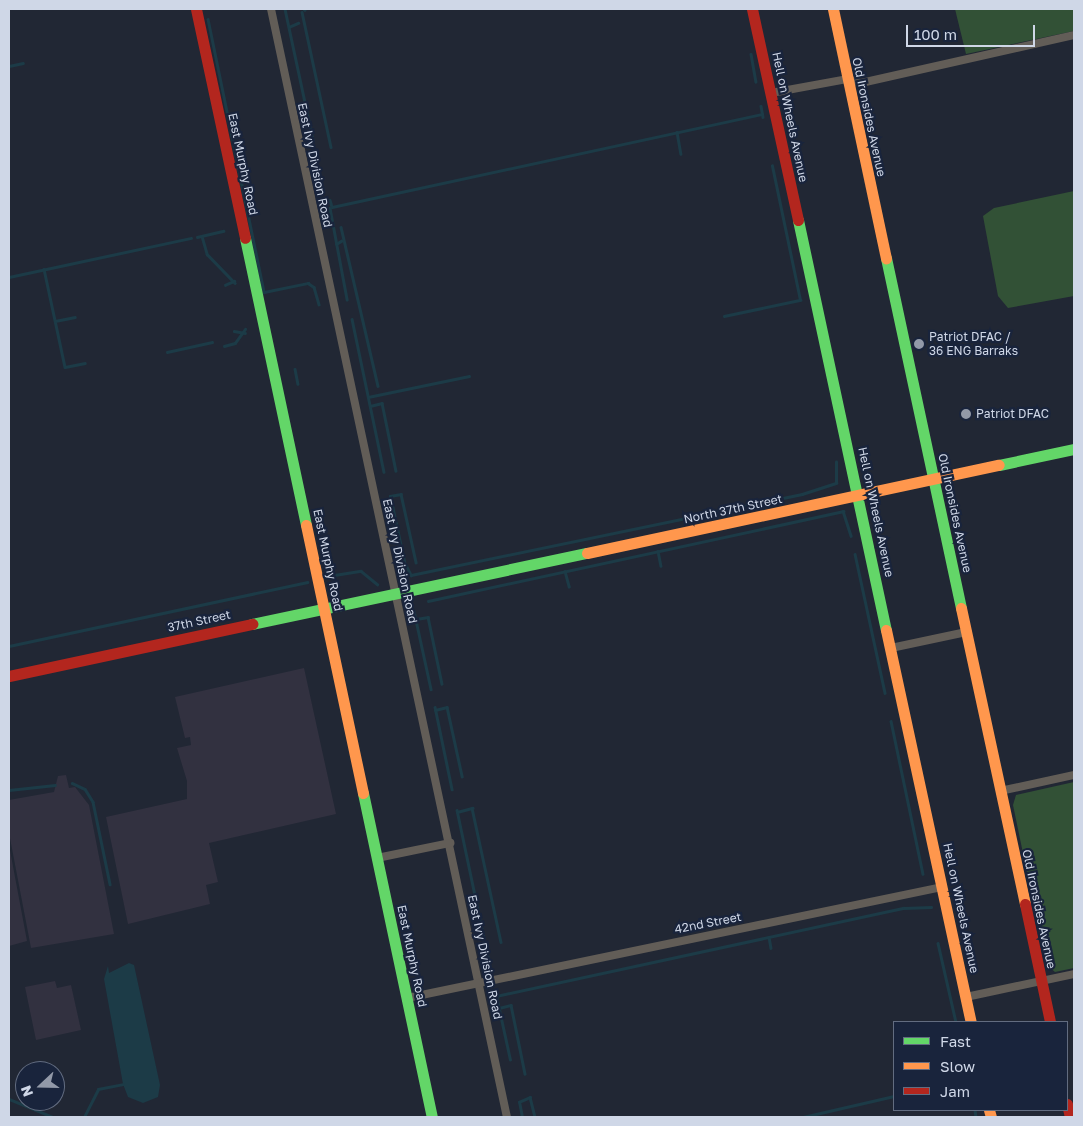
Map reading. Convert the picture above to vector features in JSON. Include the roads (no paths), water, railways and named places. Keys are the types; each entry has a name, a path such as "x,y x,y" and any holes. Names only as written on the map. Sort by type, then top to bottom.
{"street":[{"name":"East Murphy Road","path":"196,9 432,1117"},
{"name":"East Ivy Division Road","path":"271,9 450,842 507,1117"},
{"name":"Hell on Wheels Avenue","path":"752,9 971,1021"},
{"name":"Old Ironsides Avenue","path":"833,9 1050,1021"},
{"path":"771,94 847,79 861,83 1074,35"},
{"name":"North 37th Street","path":"396,593 859,497 1074,449"},
{"name":"37th Street","path":"9,676 396,593"},
{"path":"891,648 966,632"},
{"path":"1000,791 1074,775"},
{"path":"377,858 450,842"},
{"name":"42nd Street","path":"406,998 942,887"},
{"path":"966,997 1074,974"}],"waterway":[{"path":"285,9 313,140"},
{"path":"302,12 331,147"},
{"path":"208,19 264,292 308,283 314,287 319,304"},
{"path":"289,27 298,23"},
{"path":"751,54 756,82"},
{"path":"9,66 23,63"},
{"path":"761,106 763,117"},
{"path":"330,200 332,207 762,114"},
{"path":"677,132 681,154"},
{"path":"724,316 800,300 772,166"},
{"path":"330,208 347,299"},
{"path":"341,227 378,386"},
{"path":"197,237 223,231"},
{"path":"202,236 207,254 235,283"},
{"path":"9,277 191,238"},
{"path":"336,244 341,241"},
{"path":"44,269 65,367 85,363"},
{"path":"225,285 234,281"},
{"path":"55,321 75,317"},
{"path":"352,319 384,472"},
{"path":"224,346 235,343 245,329"},
{"path":"234,331 245,333"},
{"path":"167,352 212,342"},
{"path":"295,369 298,384"},
{"path":"368,397 469,376"},
{"path":"370,406 382,403 396,471"},
{"path":"404,561 411,575 802,494 836,483 836,462"},
{"path":"399,562 404,561 390,496 401,494 416,562"},
{"path":"428,601 843,511 851,536"},
{"path":"658,551 661,566"},
{"path":"855,554 885,693"},
{"path":"328,576 361,571 377,584"},
{"path":"565,571 569,586"},
{"path":"9,646 307,582"},
{"path":"414,611 431,689"},
{"path":"416,619 428,617 442,684"},
{"path":"435,707 452,789"},
{"path":"435,710 447,707 462,776"},
{"path":"891,721 923,874"},
{"path":"72,783 85,789 93,802 110,884"},
{"path":"9,790 55,785"},
{"path":"457,812 472,808 501,942"},
{"path":"457,810 490,966"},
{"path":"510,1060 496,996 904,908 931,907"},
{"path":"769,937 771,948"},
{"path":"938,943 956,1021"},
{"path":"499,1008 511,1005 525,1074"},
{"path":"84,1117 98,1089 123,1084"},
{"path":"803,1117 893,1096"},
{"path":"522,1117 519,1102 530,1097 535,1117"},
{"path":"9,1099 53,1117"},
{"path":"975,1111 976,1117"}],"place":[{"name":"Patriot DFAC / 36 ENG Barraks","path":"919,344"},
{"name":"Patriot DFAC","path":"966,414"}]}
